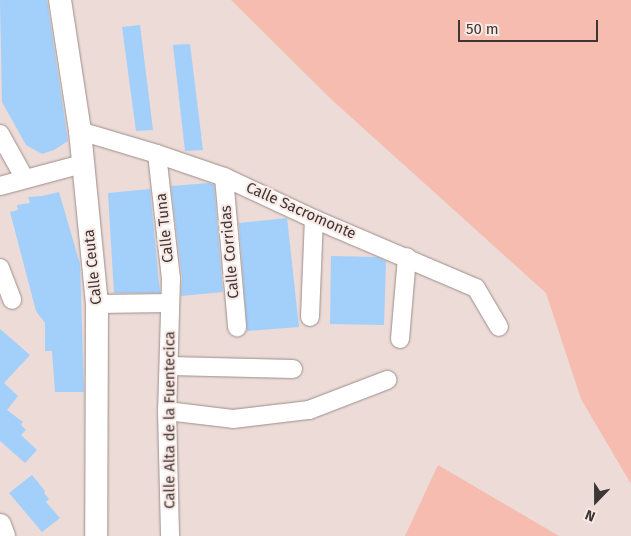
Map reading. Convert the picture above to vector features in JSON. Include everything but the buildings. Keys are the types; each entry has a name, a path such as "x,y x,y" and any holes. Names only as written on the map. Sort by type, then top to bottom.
{"street":[{"name":"Calle Ceuta","path":"60,0 80,131 97,304 96,536"},
{"name":"Calle Sacromonte","path":"80,131 157,154 224,177 476,288 499,327"},
{"path":"0,134 25,179"},
{"name":"Calle Tuna","path":"157,154 171,279 170,303"},
{"path":"0,186 82,164"},
{"name":"Calle Corridas","path":"224,177 237,327"},
{"path":"310,317 314,218"},
{"path":"400,339 407,257"},
{"path":"0,268 12,300"},
{"path":"97,304 170,303"},
{"name":"Calle Alta de la Fuentecica","path":"170,303 170,366 167,411 170,536"},
{"path":"170,366 293,369"},
{"path":"167,411 233,419 309,410 387,380"},
{"path":"0,525 4,536"}],"shaded area":[{"path":"231,0 631,0 631,484 581,399 546,293 332,100"},
{"path":"438,465 559,536 405,536"}]}
